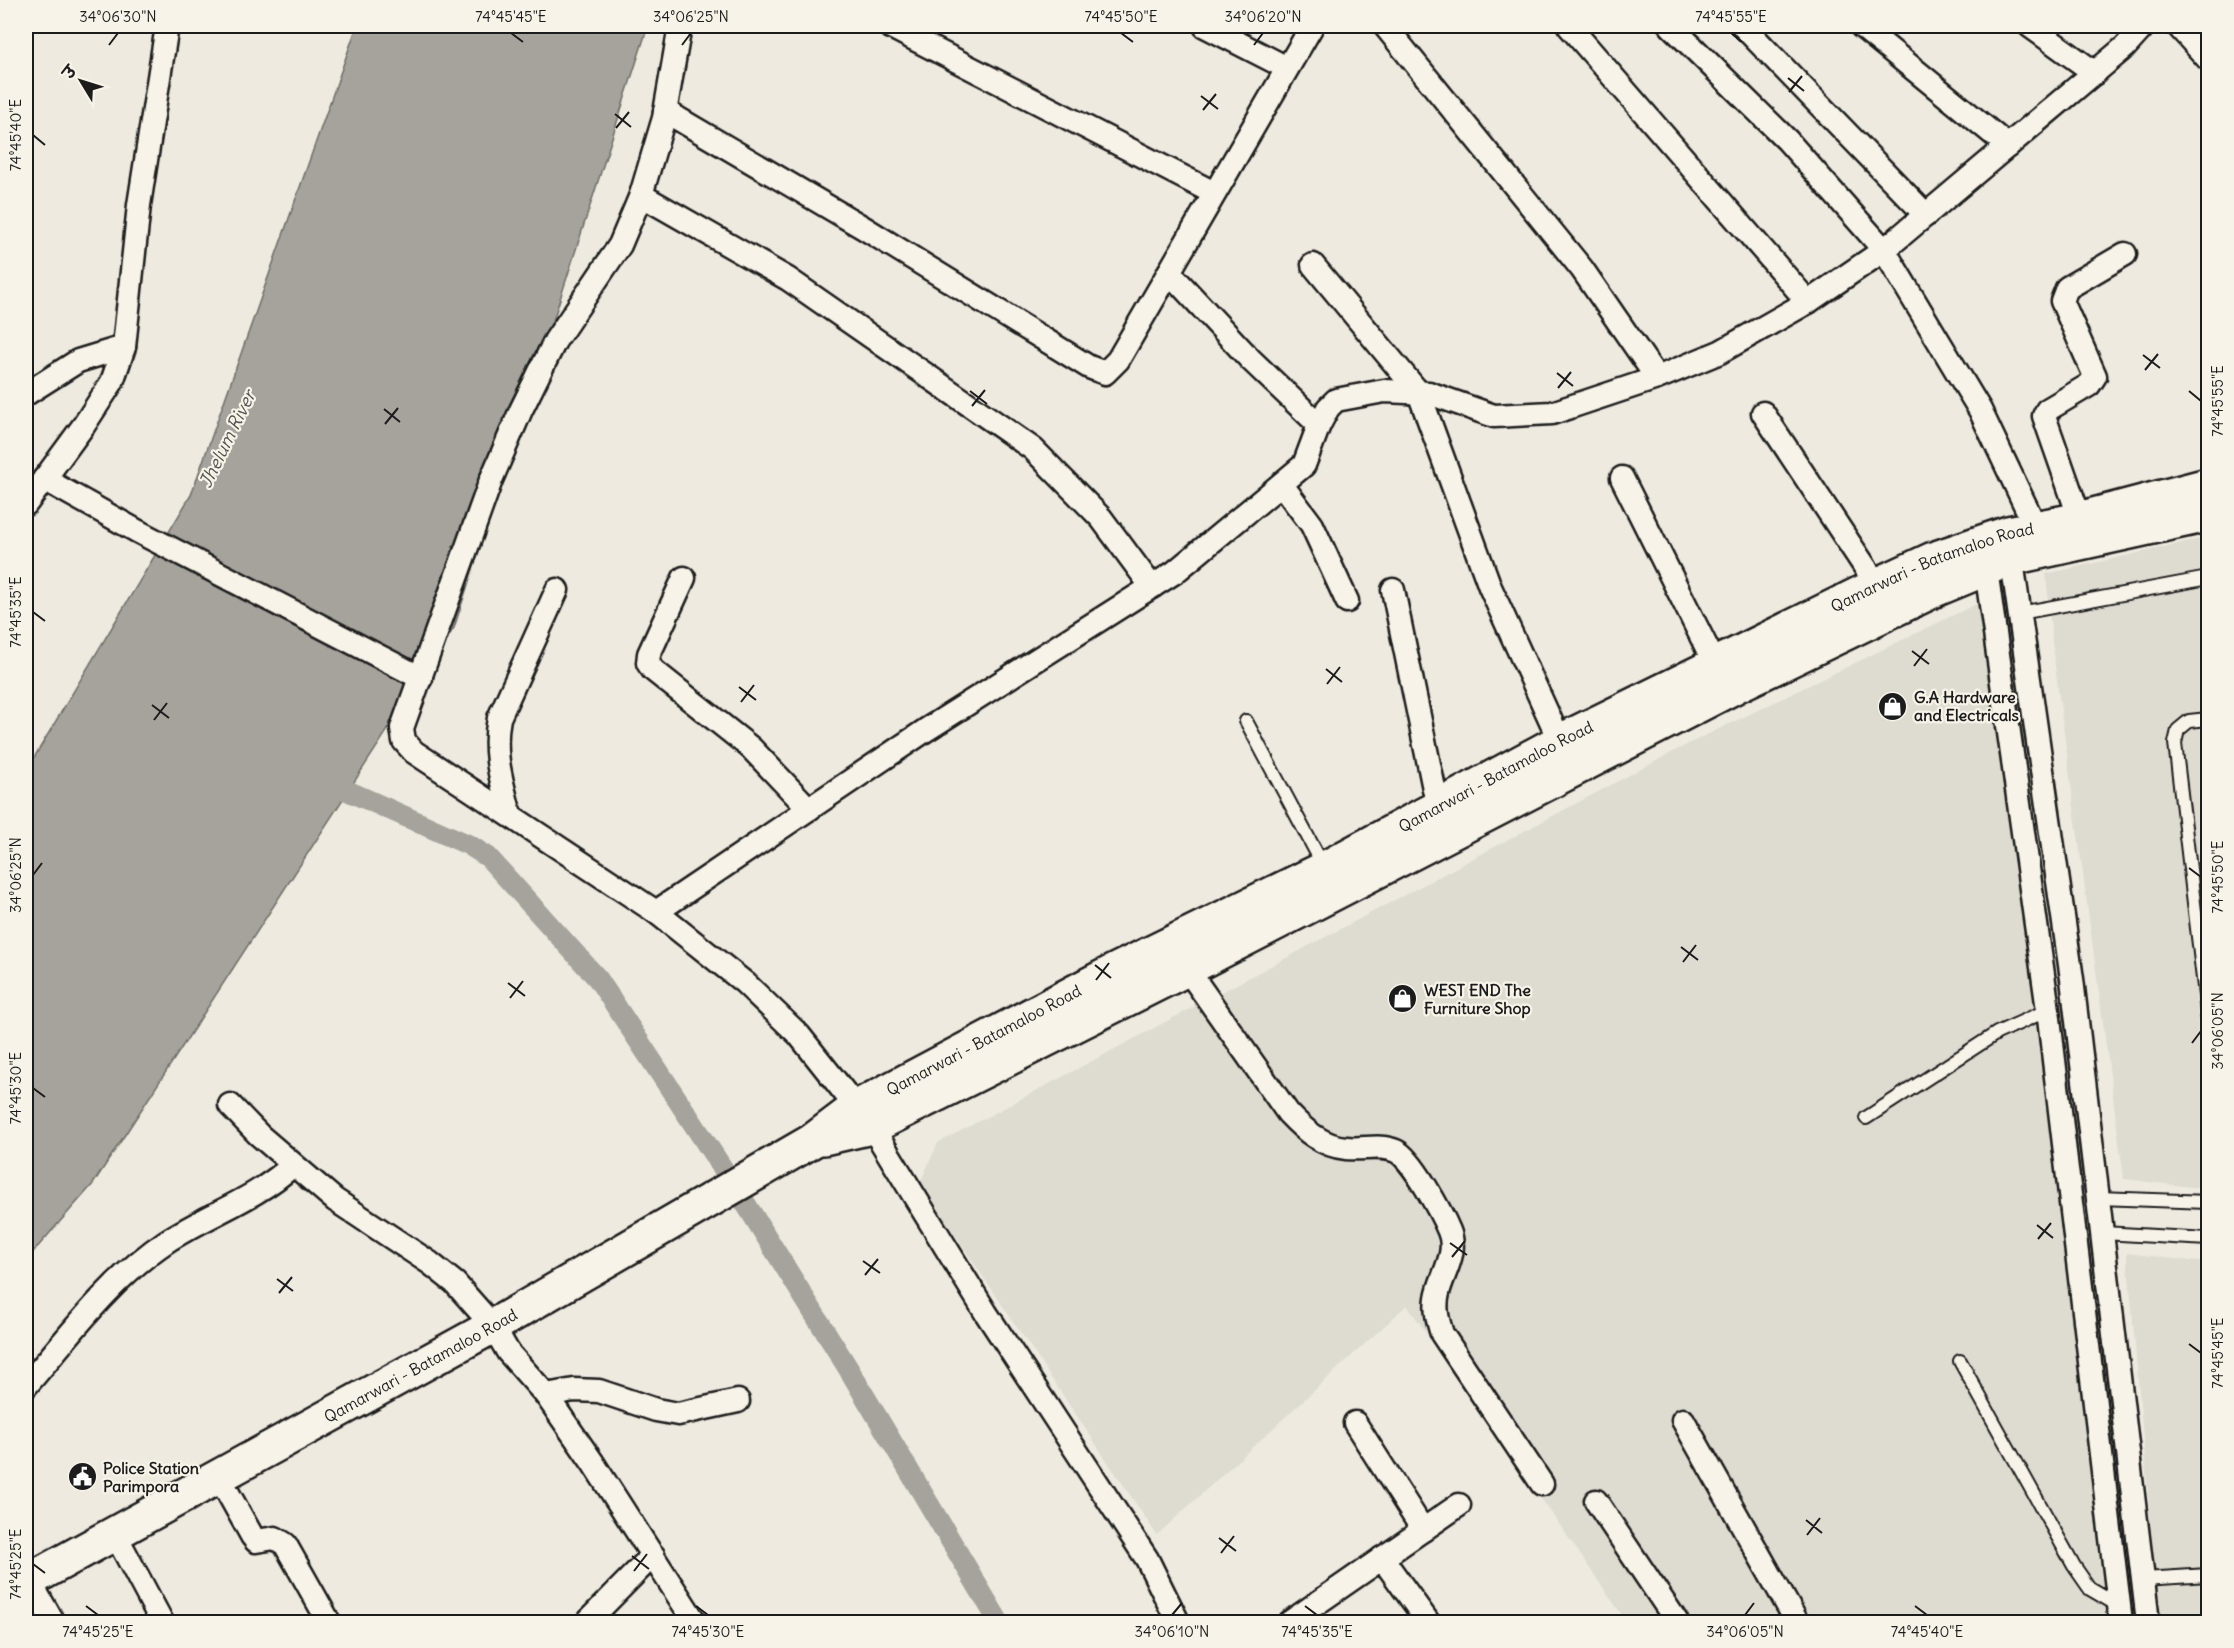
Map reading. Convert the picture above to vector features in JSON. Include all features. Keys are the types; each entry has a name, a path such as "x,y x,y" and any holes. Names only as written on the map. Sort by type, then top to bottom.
{"main road":[{"name":"Qamarwari - Batamaloo Road","path":"27,1581 493,1326 812,1141 1186,969 2005,546 2080,519 2208,485"},
{"name":"Qamarwari - Batamaloo Road","path":"865,1117 1114,971 1325,868 1560,741 1933,559 2208,515"}],"street":[{"path":"26,504 84,425 112,382 124,347 139,205 167,26"},
{"path":"680,26 665,111 641,195 620,245 555,341 521,410 414,675 402,728 404,741 414,752 656,912 745,983 799,1035 865,1117 986,1313 1147,1559 1178,1623"},
{"path":"889,26 1214,193"},
{"path":"1205,26 1287,68"},
{"path":"665,111 864,228 1099,372 1111,369 1118,360 1312,26"},
{"path":"1384,26 1582,269 1657,378"},
{"path":"1569,26 1808,302"},
{"path":"1671,26 1787,140 1884,250 1980,410 2020,613 2072,979 2148,1623"},
{"path":"1743,26 1926,215"},
{"path":"1861,26 2008,146"},
{"path":"2030,26 2095,73"},
{"path":"656,912 926,730 1175,572 1304,465 1328,408 1341,398 1384,391 1419,393 1443,397 1494,416 1552,412 1657,378 1720,352 1808,302 1884,250 2126,47 2144,26"},
{"path":"2178,26 2208,60"},
{"path":"641,195 788,279 1032,449 1101,518 1152,587"},
{"path":"2080,519 2044,416 2048,410 2089,385 2096,376 2062,301 2062,295 2067,288 2125,254"},
{"path":"1313,265 1419,393 1490,587 1560,741"},
{"path":"1169,272 1251,360 1319,425"},
{"path":"26,394 78,362 124,347"},
{"path":"1763,413 1877,585"},
{"path":"1622,478 1716,666"},
{"path":"44,479 137,531 414,675"},
{"path":"1282,485 1312,525 1347,601"},
{"path":"2005,546 2048,1010 2121,1615"},
{"path":"684,578 649,654 648,663 653,670 751,748 809,808"},
{"path":"510,815 496,758 495,739 499,718 557,590"},
{"path":"1393,590 1438,808"},
{"path":"1186,969 1288,1113 1305,1131 1325,1143 1346,1148 1384,1147 1399,1152 1411,1165 1450,1233 1451,1254 1437,1295 1436,1314 1442,1334 1542,1484"},
{"path":"230,1105 293,1165 335,1200 430,1263 455,1284 493,1326 508,1352 546,1395 653,1555 695,1623"},
{"path":"26,1386 102,1296 133,1267 168,1241 261,1191 293,1165"},
{"path":"546,1395 574,1390 599,1391 656,1410 678,1414 738,1401"},
{"path":"1683,1420 1797,1623"},
{"path":"1355,1423 1423,1530"},
{"path":"218,1475 256,1541 275,1538 285,1544 329,1623"},
{"path":"1596,1502 1677,1623"},
{"path":"1290,1623 1459,1505"},
{"path":"114,1532 162,1623"},
{"path":"587,1623 653,1555"},
{"path":"1382,1558 1428,1623"},
{"path":"27,1581 53,1623"}],"lane":[{"path":"2020,613 2208,578"},
{"path":"2208,719 2190,721 2178,730 2175,743 2208,1021"},
{"path":"1246,721 1325,868"},
{"path":"1866,1118 2004,1029 2048,1010"},
{"path":"2099,1198 2208,1202"},
{"path":"2103,1233 2208,1239"},
{"path":"1960,1361 2074,1566 2090,1589 2121,1615"},
{"path":"2144,1579 2208,1575"}],"shaded area":[{"path":"2208,537 2208,1189 2124,1179 2053,651 2046,574"},
{"path":"1991,597 2110,1622 1627,1622 1407,1305 1157,1535 920,1183 938,1143 1690,743"},
{"path":"2127,1253 2208,1263 2208,1622 2159,1622"}],"water":[{"name":"Jhelum River","path":"357,26 648,26 454,628 93,1184 26,1260 26,771 191,495"}],"waterway":[{"path":"348,791 469,845 488,857 598,979 725,1172"},
{"path":"744,1201 848,1368 999,1622"}],"place":[{"name":"G.A Hardware and Electricals","path":"1893,706"},
{"name":"WEST END The Furniture Shop","path":"1403,999"},
{"name":"Police Station Parimpora","path":"82,1477"}]}
